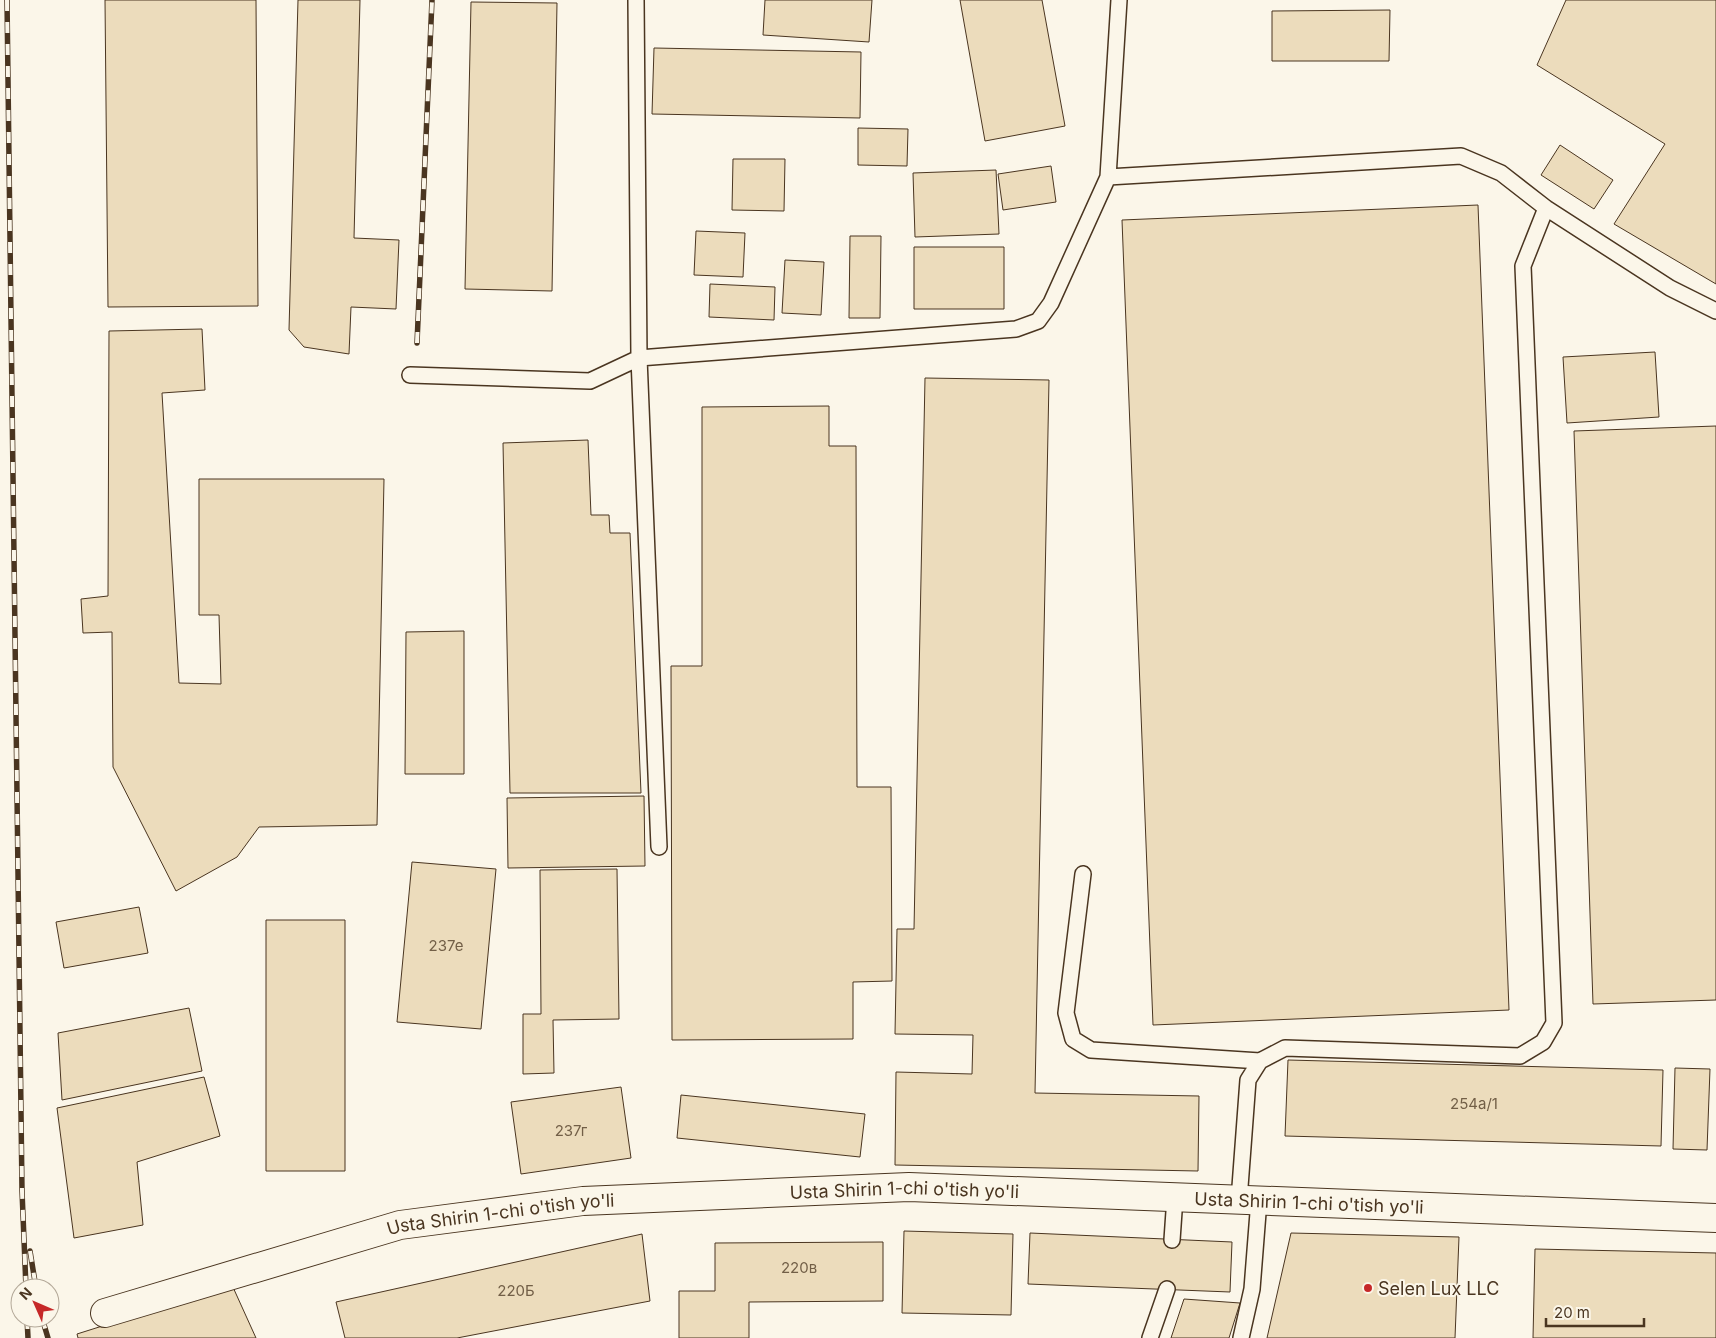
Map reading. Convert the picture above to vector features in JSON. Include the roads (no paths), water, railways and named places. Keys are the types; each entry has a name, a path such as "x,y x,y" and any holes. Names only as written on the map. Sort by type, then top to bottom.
{"street":[{"name":"Usta Shirin 1-chi o'tish yo'li","path":"105,1313 400,1225 583,1201 909,1187 1716,1218"}],"lane":[{"path":"636,0 639,358 659,847"},
{"path":"410,374 590,381 639,358 1016,329 1038,321 1051,303 1108,177 1119,0"},
{"path":"1108,177 1461,156 1501,173 1546,208 1670,288 1716,311"},
{"path":"1241,1338 1252,1289 1248,1080 1260,1061 1285,1048 1520,1056 1543,1042 1554,1023 1523,266 1546,208"},
{"path":"1083,874 1066,1013 1073,1039 1091,1050 1260,1061"},
{"path":"1172,1240 1175,1197"},
{"path":"1150,1338 1167,1289"}],"railway":[{"path":"7,0 22,1191 26,1278"},
{"path":"417,343 432,0"},
{"path":"30,1251 34,1278"},
{"path":"28,1328 28,1338"},
{"path":"45,1328 48,1338"}],"place":[{"name":"Selen Lux LLC","path":"1368,1288"}]}
